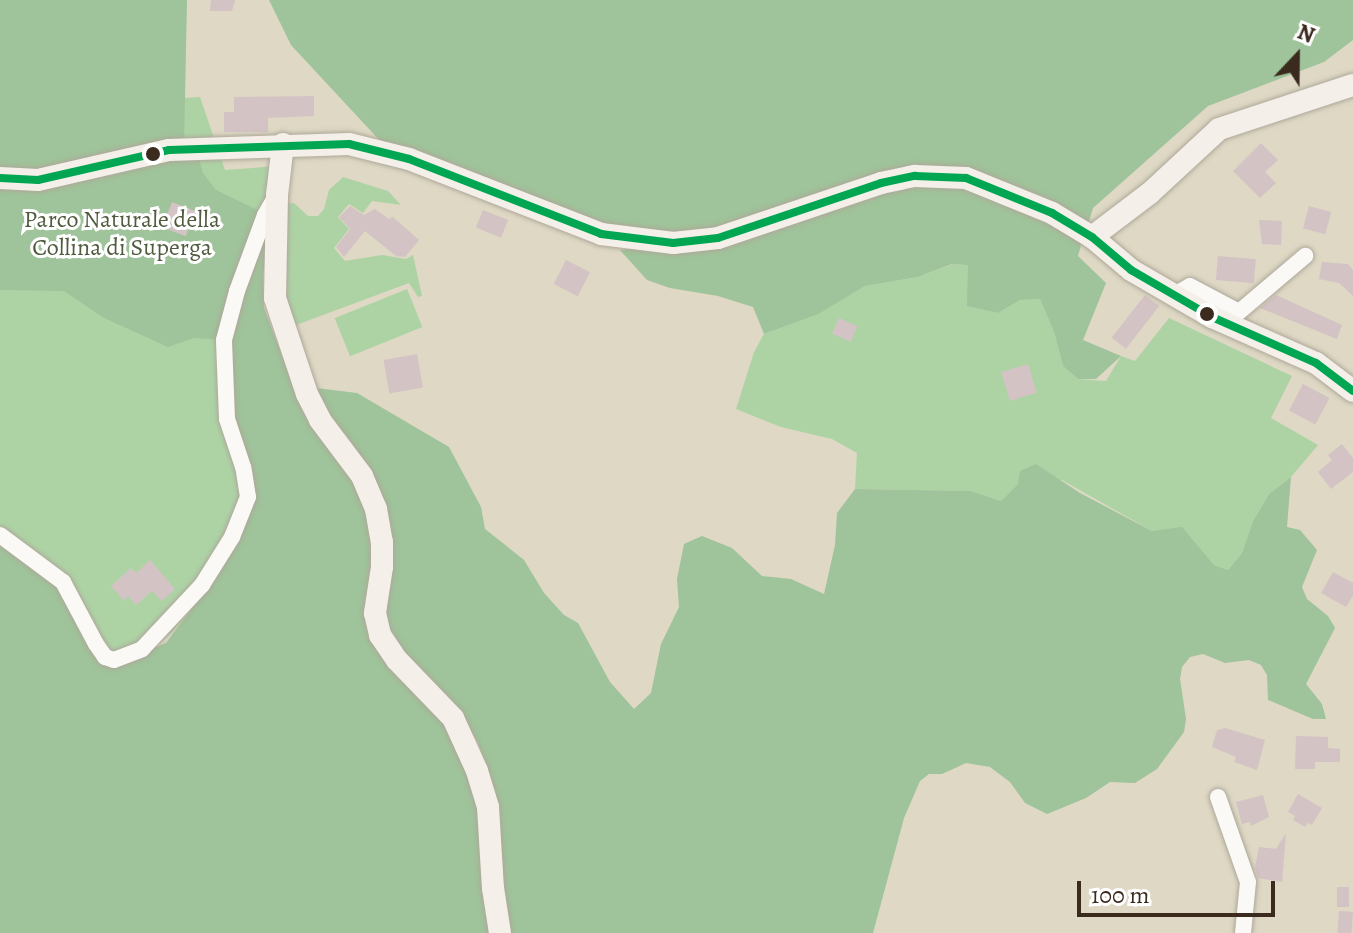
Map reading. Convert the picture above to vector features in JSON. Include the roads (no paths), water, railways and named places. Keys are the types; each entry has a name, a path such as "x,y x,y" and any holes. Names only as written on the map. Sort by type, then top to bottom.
{"street":[{"path":"1092,237 1150,193 1219,129 1353,85"},
{"path":"283,144 277,195 275,298 289,346 320,420 362,476 376,509 382,542 382,567 375,613 380,635 397,660 453,718 477,771 488,807 493,888 500,933"},
{"path":"0,178 38,180 169,150 349,144 409,159 562,220 638,242 673,243 718,238 881,183 915,176 966,178 1052,213 1092,237 1131,270 1212,317 1316,363 1353,391"},
{"path":"0,535 63,582 96,644 105,657 114,660 142,649 202,585 232,537 248,497 243,467 227,419 224,340 246,265 265,215 277,195"},
{"path":"1174,295 1190,286 1239,312 1305,256"},
{"path":"1218,797 1248,882 1243,933"}],"park label":[{"name":"Parco Naturale della Collina di Superga","path":"122,234"}]}
